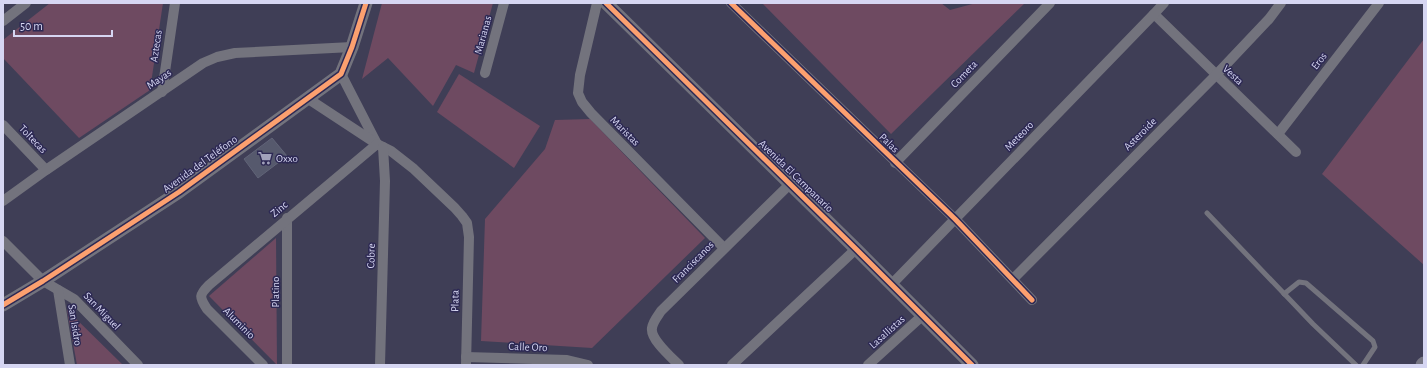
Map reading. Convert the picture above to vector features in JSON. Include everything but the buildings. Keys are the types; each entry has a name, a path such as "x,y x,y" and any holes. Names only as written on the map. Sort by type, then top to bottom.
{"street":[{"path":"3,21 26,3"},
{"name":"Aztecas","path":"162,92 175,3"},
{"path":"341,74 352,47 366,3"},
{"name":"Marianas","path":"485,73 504,3"},
{"name":"Maristas","path":"597,3 580,75 578,93 582,102 591,113 724,248"},
{"name":"Avenida El Campanario","path":"606,3 972,365"},
{"name":"Palas","path":"730,3 955,219 1032,300"},
{"name":"Cometa","path":"895,163 1050,3"},
{"name":"Meteoro","path":"891,285 1164,3"},
{"name":"Asteroide","path":"1013,279 1216,75 1281,3"},
{"name":"Eros","path":"1278,134 1379,3"},
{"name":"Vesta","path":"1154,14 1296,152"},
{"name":"Mayas","path":"3,201 203,63 217,57 235,53 352,47"},
{"name":"Avenida del Teléfono","path":"3,305 43,281 179,192 341,74"},
{"name":"Cobre","path":"341,74 380,145 385,181 380,365"},
{"name":"Cobre","path":"307,98 391,151 410,166 454,207 467,223 469,237"},
{"name":"Toltecas","path":"3,125 46,170"},
{"name":"Zinc","path":"201,296 209,285 287,218 380,145"},
{"name":"Franciscanos","path":"679,365 652,335 652,328 656,318 661,311 724,248 790,184"},
{"name":"Platino","path":"287,218 287,365"},
{"name":"Plata","path":"466,361 469,237"},
{"name":"San Miguel","path":"3,241 43,281 74,299 138,365"},
{"path":"732,365 856,249"},
{"name":"San Isidro","path":"58,290 70,365"},
{"name":"Aluminio","path":"201,296 201,300 207,309 263,365"},
{"name":"Lasallistas","path":"868,365 922,316"},
{"name":"Calle Oro","path":"466,361 567,360 588,365"}],"lane":[{"path":"1207,213 1312,324 1356,365"},
{"path":"1284,294 1299,282 1306,283 1373,341 1375,348 1363,365"}],"shaded area":[{"path":"50,3 163,3 150,90 79,138 3,58 3,40"},
{"path":"382,3 493,3 474,73 456,65 433,106 388,58 362,79"},
{"path":"762,3 941,3 950,10 976,3 1025,3 891,134"},
{"path":"1424,39 1424,265 1322,174"},
{"path":"459,74 540,126 514,168 437,112"},
{"path":"590,119 705,238 592,348 481,341 485,219 545,149 555,120"},
{"path":"276,238 277,365 209,296"},
{"path":"67,310 123,365 77,365"}],"cycle path":[{"path":"3,305 43,281 179,192 341,74 352,47 366,3"},
{"path":"606,3 972,365"},
{"path":"731,3 955,219 1032,300"}],"place":[{"name":"Oxxo","path":"265,158"}]}
